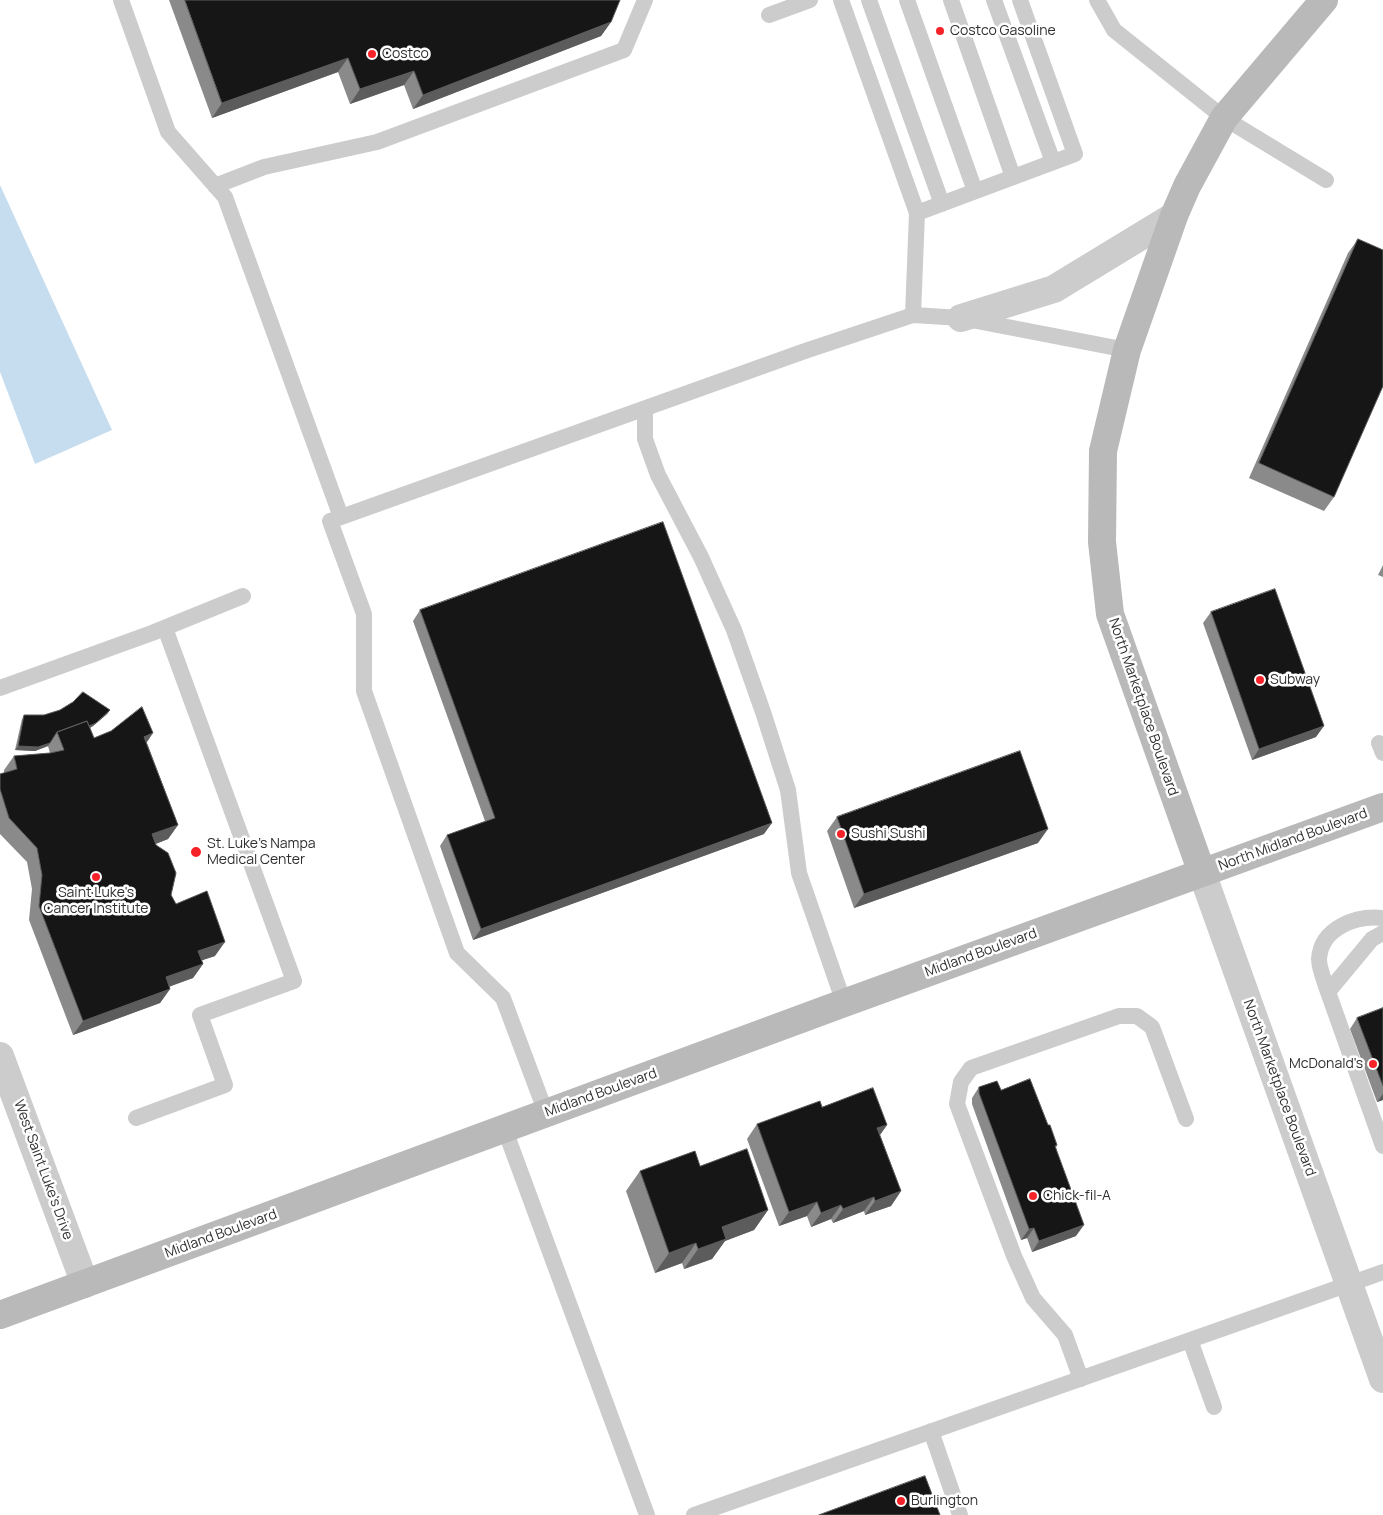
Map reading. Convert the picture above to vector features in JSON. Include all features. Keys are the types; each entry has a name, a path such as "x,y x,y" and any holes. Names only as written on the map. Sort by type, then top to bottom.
{"main road":[{"name":"North Marketplace Boulevard","path":"1202,874 1110,614 1102,542 1103,451 1126,350 1174,216 1187,186 1224,118 1324,0"},
{"name":"North Midland Boulevard","path":"1202,874 1383,807"},
{"name":"Midland Boulevard","path":"0,1315 505,1130 546,1113 844,1003 1202,874"}],"street":[{"path":"962,318 1054,289 1174,216"},
{"name":"North Marketplace Boulevard","path":"1202,874 1383,1379"},
{"name":"West Saint Luke's Drive","path":"0,1056 85,1284"}],"lane":[{"path":"121,0 168,132 225,197 341,517"},
{"path":"215,186 264,167 377,142 624,50 646,0"},
{"path":"769,15 810,0"},
{"path":"842,0 917,213 913,315"},
{"path":"869,0 942,204"},
{"path":"907,0 975,191"},
{"path":"951,0 1013,177"},
{"path":"994,0 1053,162"},
{"path":"917,213 1075,154 1020,0"},
{"path":"1097,0 1114,30 1224,118 1326,180"},
{"path":"546,1113 503,998 457,953 364,691 364,614 330,521 822,345 913,315 962,318 1126,350"},
{"path":"645,409 645,439 658,475 701,557 734,630 763,712 788,790 798,873 844,1003"},
{"path":"0,688 164,628 243,596"},
{"path":"136,1118 225,1085 200,1015 294,981 164,628"},
{"path":"1383,918 1375,917 1343,923 1321,944 1319,961 1328,992 1383,1146"},
{"path":"1328,992 1372,939 1383,933"},
{"path":"1081,1379 1065,1335 1033,1298 1014,1256 957,1104 958,1091 965,1074 971,1068 1119,1016 1137,1016 1152,1027 1186,1119"},
{"path":"505,1130 647,1515"},
{"path":"694,1515 1383,1272"},
{"path":"1190,1340 1214,1407"},
{"path":"931,1432 960,1515"}],"water":[{"path":"0,185 112,430 35,464 0,372"}],"building":[{"name":"Costco","path":"185,0 620,0 611,22 423,95 414,71 360,89 348,58 222,103"},
{"path":"1358,239 1383,250 1383,386 1334,497 1259,463"},
{"path":"663,522 772,823 481,929 447,835 495,818 420,610"},
{"name":"Subway","path":"1275,589 1324,726 1259,749 1211,612"},
{"path":"83,692 110,710 96,723 89,726 87,721 57,732 50,743 38,747 18,746 24,715 44,715 60,710 73,702"},
{"name":"Saint Luke's Cancer Institute","path":"142,707 153,733 144,737 178,825 152,834 156,845 168,853 176,873 171,895 176,904 207,891 225,942 198,951 203,964 166,977 170,989 83,1021 39,906 42,875 37,848 9,818 0,789 0,774 17,769 14,756 64,750 57,732 87,721 94,738 111,731"},
{"path":"1020,751 1048,829 864,894 837,817"},
{"path":"1383,1008 1383,1086 1357,1018"},
{"name":"Chick-fil-A","path":"1030,1079 1048,1125 1050,1125 1057,1145 1055,1146 1084,1225 1039,1241 1034,1228 1029,1229 979,1093 979,1087 997,1081 1001,1090"},
{"path":"873,1088 887,1125 877,1128 901,1191 875,1201 874,1197 843,1209 841,1205 821,1213 817,1202 789,1212 757,1124 820,1101 822,1107"},
{"path":"747,1149 768,1210 722,1227 726,1239 698,1249 696,1243 669,1253 640,1171 695,1151 700,1166"},
{"path":"925,1476 940,1515 819,1515"}],"place":[{"name":"Costco Gasoline","path":"940,31"},
{"name":"Costco","path":"372,54"},
{"name":"Subway","path":"1260,680"},
{"name":"Sushi Sushi","path":"841,834"},
{"name":"St. Luke’s Nampa Medical Center","path":"196,852"},
{"name":"Saint Luke's Cancer Institute","path":"96,877"},
{"name":"McDonald's","path":"1373,1064"},
{"name":"Chick-fil-A","path":"1033,1196"},
{"name":"Burlington","path":"901,1501"}]}
